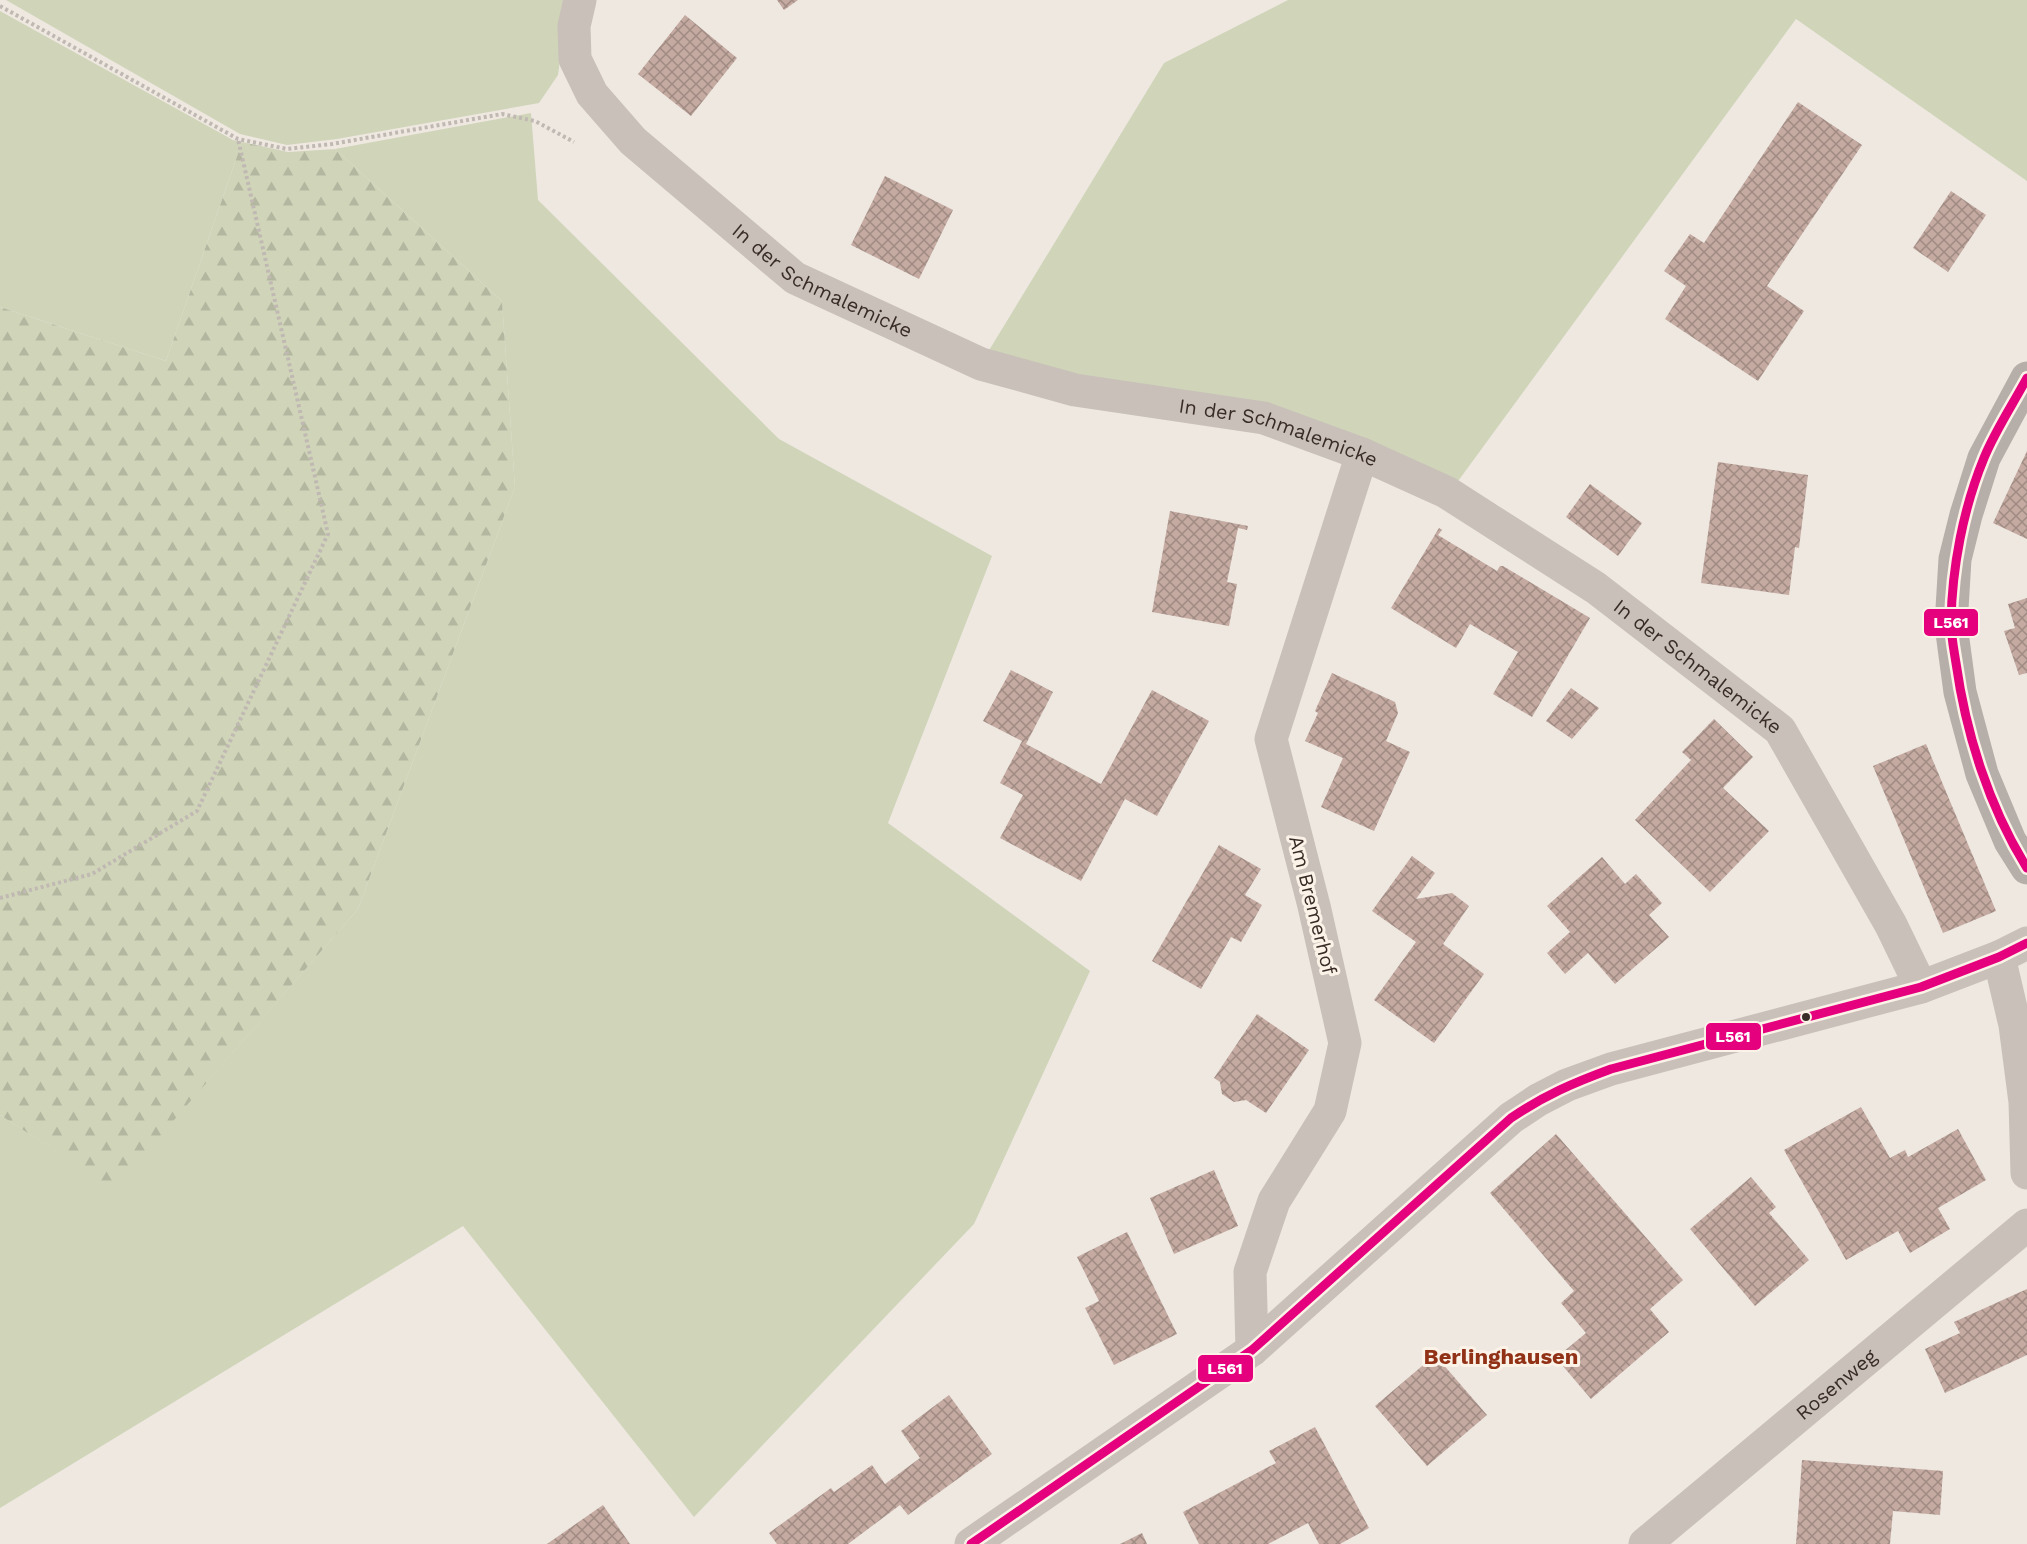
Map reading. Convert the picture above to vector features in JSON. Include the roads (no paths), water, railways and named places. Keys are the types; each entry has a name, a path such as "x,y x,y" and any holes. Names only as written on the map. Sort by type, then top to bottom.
{"main road":[{"path":"2027,378 1984,458 1970,503 1955,559 1951,625 1960,692 1982,774 2010,841 2027,868"}],"street":[{"name":"In der Schmalemicke","path":"580,0 574,26 574,59 592,94 633,141 795,278 981,364 1075,390 1264,418 1362,454 1446,492 1596,588 1780,730 1891,925 1921,987"},
{"name":"Am Bremerhof","path":"1252,1350 1250,1272 1274,1201 1330,1111 1345,1044 1314,906 1271,739 1362,454"},
{"path":"971,1544 1252,1350 1512,1118 1538,1100 1567,1085 1611,1069 1921,987 2013,950 2015,1025 2025,1102 2027,1173"},
{"name":"Rosenweg","path":"1645,1544 2027,1225"}],"district":[{"name":"Berlinghausen","path":"1501,1356"}]}
